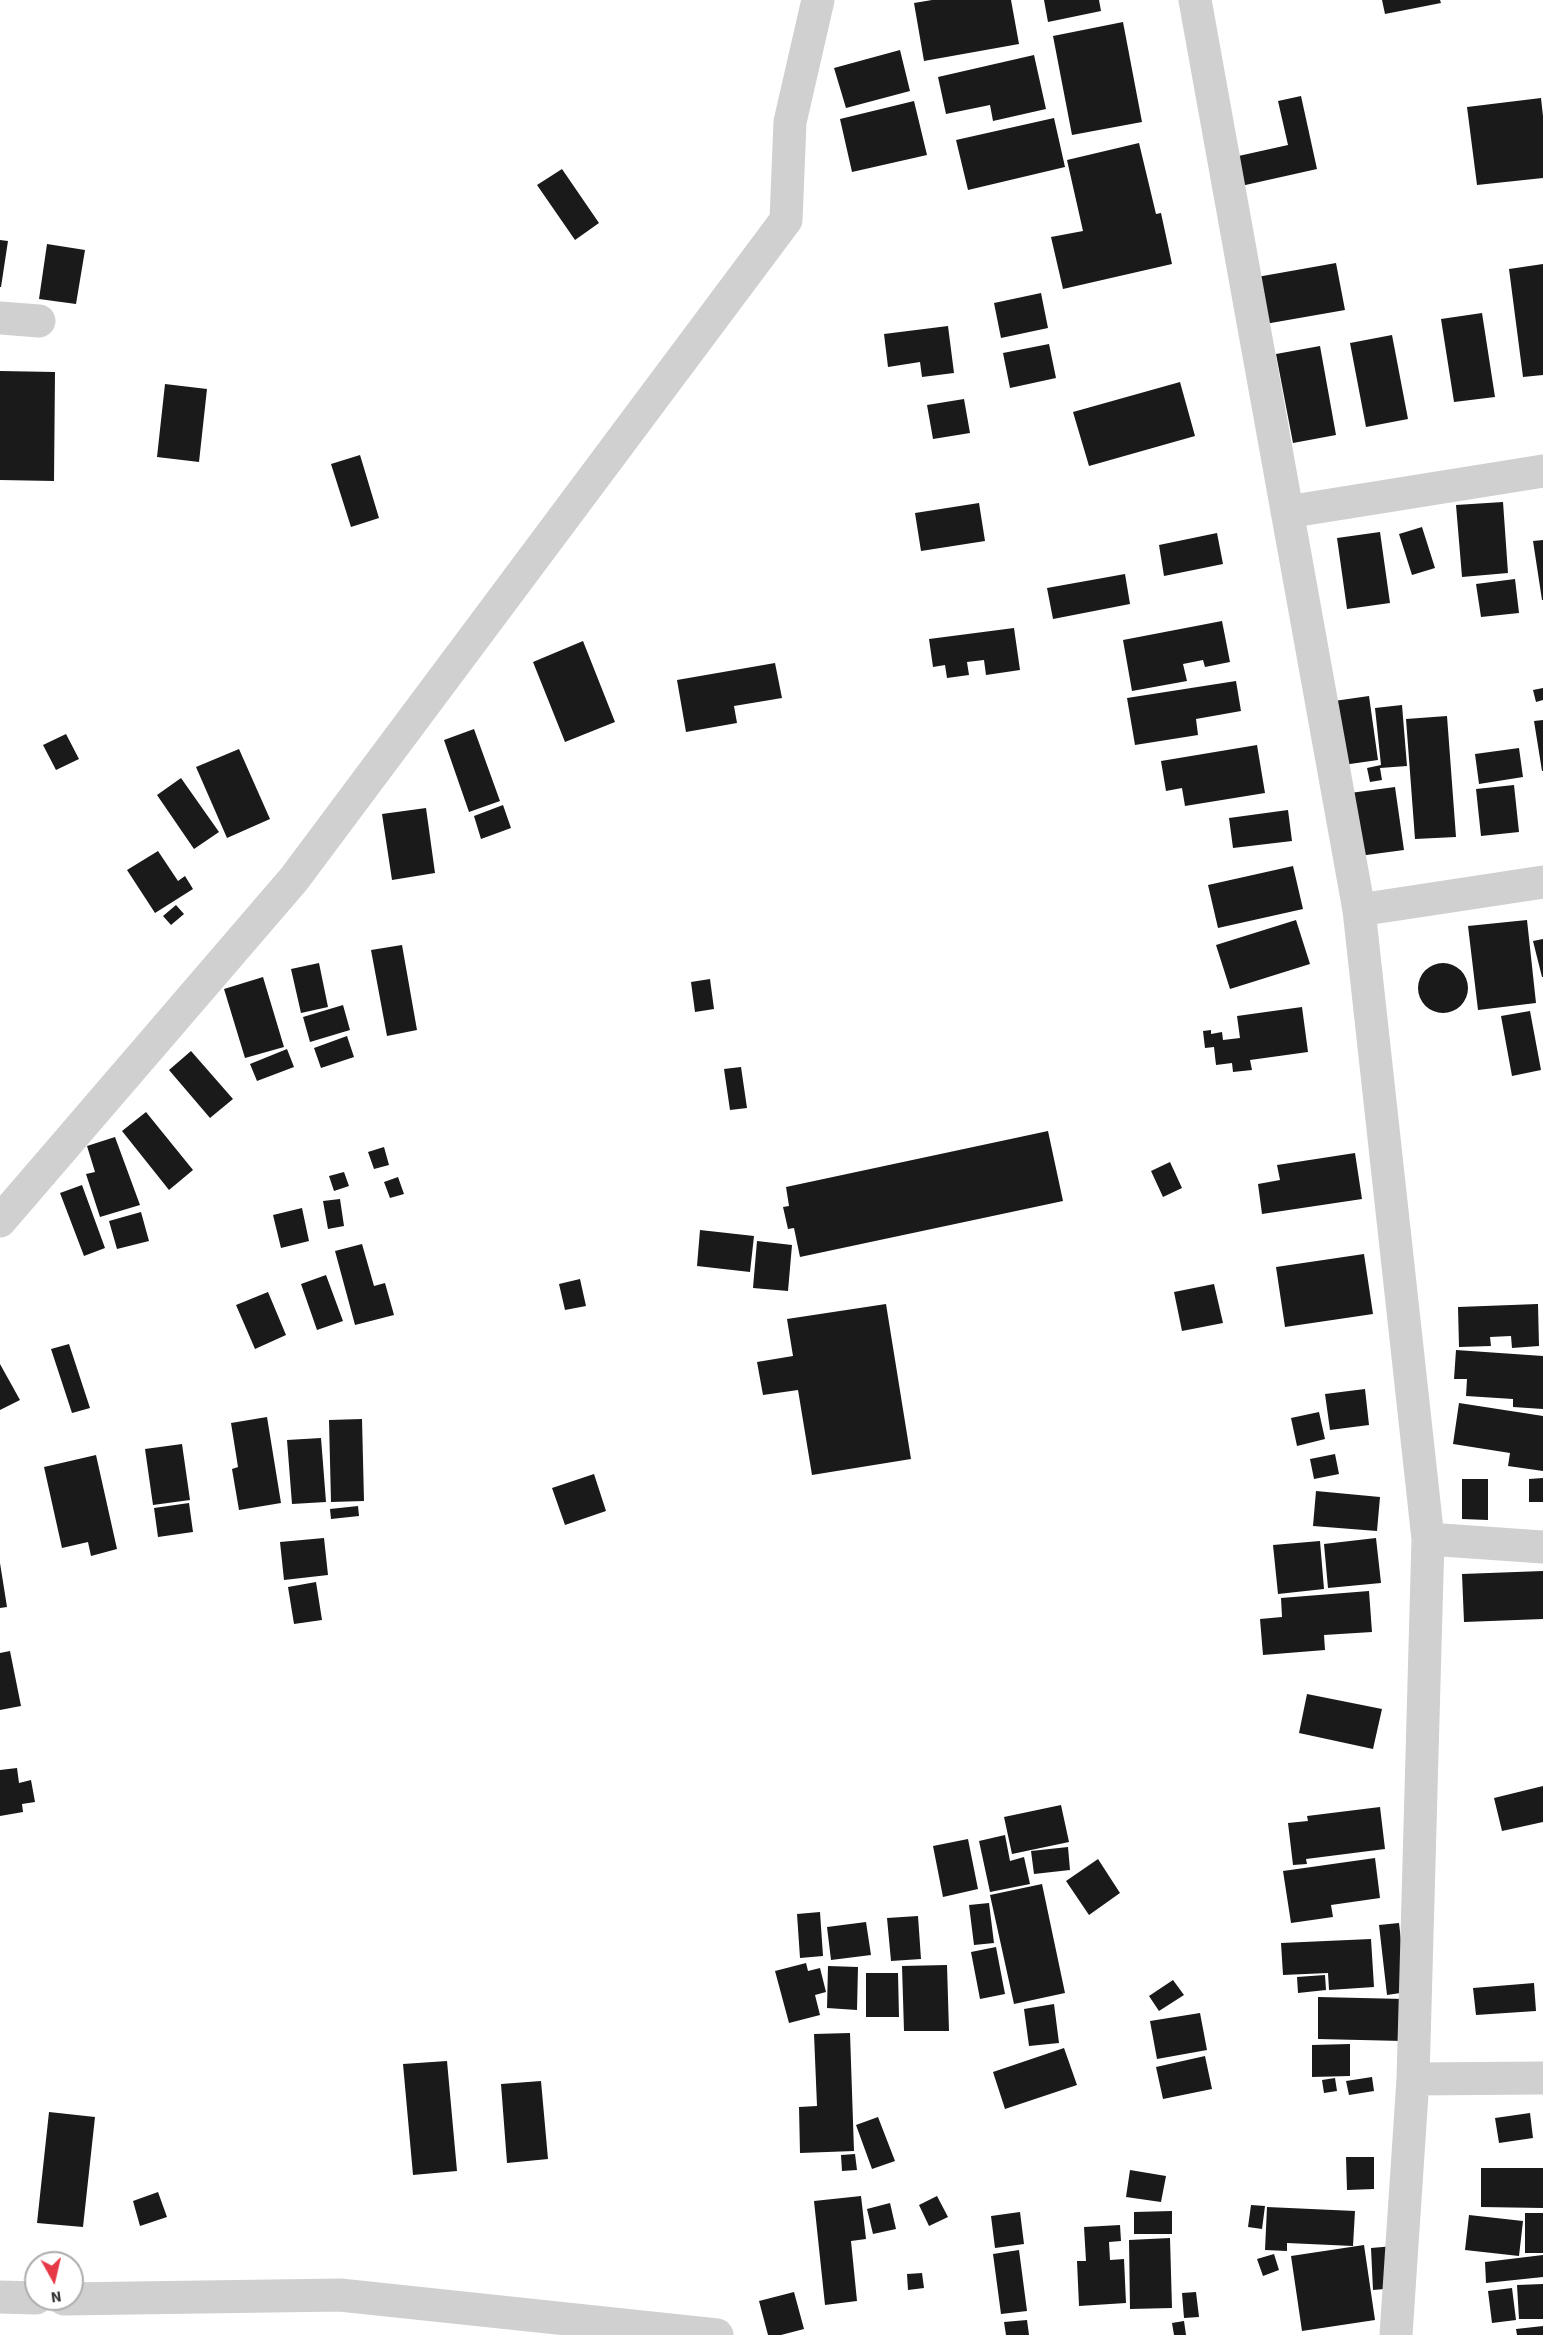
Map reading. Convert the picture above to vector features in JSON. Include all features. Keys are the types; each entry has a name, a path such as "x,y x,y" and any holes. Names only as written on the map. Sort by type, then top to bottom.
{"street":[{"path":"0,1221 294,879 786,220 790,122 818,0"},
{"path":"1195,0 1359,910 1428,1539 1413,2079 1396,2335"},
{"path":"0,318 39,321"},
{"path":"1287,512 1543,471"},
{"path":"1359,910 1543,882"},
{"path":"1428,1539 1543,1547"},
{"path":"1413,2079 1543,2078"},
{"path":"84,2299 340,2295 717,2335"},
{"path":"0,2297 24,2298"}],"building":[{"path":"932,0 1011,0 1019,44 924,61 914,3"},
{"path":"1044,0 1099,0 1101,11 1048,22"},
{"path":"1382,0 1440,0 1441,3 1385,14"},
{"path":"1123,22 1142,122 1072,135 1053,36"},
{"path":"900,50 910,91 846,108 834,68"},
{"path":"1034,55 1046,109 993,121 990,105 946,114 938,77"},
{"path":"1301,96 1317,169 1241,186 1234,157 1288,145 1278,101"},
{"path":"1541,98 1543,178 1477,185 1467,107"},
{"path":"914,101 927,155 852,172 840,119"},
{"path":"1054,118 1065,167 968,190 956,140"},
{"path":"1139,143 1156,214 1161,213 1172,264 1063,289 1051,237 1083,231 1067,160"},
{"path":"562,169 599,223 575,240 537,185"},
{"path":"0,240 8,241 1,287 0,287"},
{"path":"47,244 85,250 76,304 39,299"},
{"path":"1336,263 1345,310 1265,324 1257,277"},
{"path":"1543,264 1543,375 1523,377 1509,269"},
{"path":"1041,293 1048,328 1001,338 994,303"},
{"path":"1482,313 1495,397 1454,402 1441,319"},
{"path":"948,326 954,373 922,377 920,362 888,367 884,334"},
{"path":"1392,335 1408,419 1366,427 1350,343"},
{"path":"1049,344 1056,378 1010,388 1003,353"},
{"path":"1320,346 1336,435 1293,443 1276,354"},
{"path":"0,371 55,372 54,481 0,480"},
{"path":"1180,382 1195,436 1089,466 1073,412"},
{"path":"165,384 207,389 199,462 157,457"},
{"path":"964,399 970,433 933,439 927,405"},
{"path":"360,455 379,518 351,527 331,464"},
{"path":"1503,502 1508,573 1462,577 1456,505"},
{"path":"979,503 985,541 921,551 915,513"},
{"path":"1422,527 1435,568 1412,575 1399,534"},
{"path":"1380,532 1390,603 1347,609 1337,538"},
{"path":"1217,533 1223,564 1164,576 1159,545"},
{"path":"1543,540 1543,600 1542,600 1533,541"},
{"path":"1125,574 1130,604 1053,619 1047,588"},
{"path":"1515,579 1519,613 1481,617 1476,584"},
{"path":"1222,621 1230,662 1205,667 1203,660 1183,664 1187,681 1132,691 1123,640"},
{"path":"1014,628 1020,670 986,675 984,660 967,662 969,675 947,678 945,665 933,667 929,639"},
{"path":"583,641 615,722 565,742 533,662"},
{"path":"775,663 782,698 734,706 737,723 686,732 677,680"},
{"path":"1236,681 1241,711 1196,719 1198,735 1135,745 1127,698"},
{"path":"1543,688 1543,700 1536,702 1533,690"},
{"path":"1369,696 1378,760 1343,765 1334,701"},
{"path":"1402,705 1407,766 1380,768 1382,780 1370,782 1367,768 1381,765 1375,708"},
{"path":"1447,716 1456,837 1415,839 1406,719"},
{"path":"1543,720 1543,771 1542,771 1534,721"},
{"path":"474,729 500,801 469,812 444,740"},
{"path":"66,734 79,759 56,770 43,745"},
{"path":"1257,745 1265,793 1185,806 1182,788 1166,791 1161,761"},
{"path":"1519,748 1523,777 1479,784 1475,754"},
{"path":"239,749 270,819 227,838 196,767"},
{"path":"181,778 219,832 194,849 157,795"},
{"path":"1514,785 1519,832 1481,836 1476,789"},
{"path":"1395,787 1404,850 1359,856 1350,793"},
{"path":"503,805 511,828 481,839 474,816"},
{"path":"426,808 435,873 392,880 382,814"},
{"path":"1288,810 1292,841 1233,848 1229,818"},
{"path":"158,851 178,881 185,876 193,889 155,913 127,870"},
{"path":"1293,866 1303,909 1218,928 1208,885"},
{"path":"176,905 184,914 171,925 163,916"},
{"path":"1296,920 1310,964 1230,989 1216,945"},
{"path":"1527,920 1536,1003 1478,1010 1468,926"},
{"path":"1543,939 1543,977 1542,977 1533,941"},
{"path":"402,945 417,1030 387,1036 371,950"},
{"path":"319,963 328,1007 301,1013 291,969"},
{"path":"1438,963 1448,963 1461,970 1468,983 1468,993 1461,1006 1448,1013 1438,1013 1429,1009 1422,1002 1418,993 1418,983 1422,974 1429,967"},
{"path":"263,977 284,1047 245,1058 224,989"},
{"path":"710,979 714,1009 695,1012 691,982"},
{"path":"343,1005 350,1030 310,1042 303,1017"},
{"path":"1302,1007 1308,1052 1250,1060 1252,1070 1233,1072 1232,1063 1216,1065 1214,1047 1205,1048 1203,1031 1211,1030 1211,1034 1222,1032 1223,1040 1240,1038 1237,1016"},
{"path":"1530,1011 1541,1070 1512,1076 1501,1016"},
{"path":"347,1036 354,1057 321,1068 314,1048"},
{"path":"287,1049 294,1067 257,1081 250,1064"},
{"path":"191,1051 233,1099 210,1118 169,1070"},
{"path":"741,1067 747,1108 730,1110 724,1069"},
{"path":"146,1112 193,1170 169,1190 122,1131"},
{"path":"1048,1131 1063,1201 800,1257 794,1228 788,1229 783,1207 789,1206 786,1187"},
{"path":"115,1137 140,1205 100,1217 86,1174 95,1172 87,1146"},
{"path":"384,1147 389,1165 374,1169 368,1152"},
{"path":"1355,1153 1362,1199 1262,1214 1258,1184 1280,1180 1277,1165"},
{"path":"1170,1162 1182,1188 1163,1197 1151,1171"},
{"path":"344,1172 349,1186 334,1191 329,1176"},
{"path":"398,1177 404,1194 390,1198 384,1182"},
{"path":"82,1185 105,1248 84,1256 60,1193"},
{"path":"340,1199 344,1226 328,1229 323,1201"},
{"path":"302,1208 309,1241 281,1248 273,1215"},
{"path":"141,1212 149,1241 117,1249 109,1221"},
{"path":"700,1230 754,1236 750,1272 697,1266"},
{"path":"757,1241 792,1245 788,1291 753,1288"},
{"path":"362,1244 374,1286 385,1283 394,1315 355,1325 335,1251"},
{"path":"1364,1254 1373,1314 1285,1327 1276,1267"},
{"path":"326,1275 343,1321 317,1330 301,1284"},
{"path":"580,1279 586,1306 565,1310 559,1284"},
{"path":"1214,1284 1223,1323 1182,1331 1174,1292"},
{"path":"268,1292 286,1335 255,1349 236,1305"},
{"path":"886,1304 911,1459 812,1475 798,1390 763,1395 757,1362 793,1356 787,1319"},
{"path":"1538,1304 1539,1346 1512,1348 1511,1336 1490,1337 1491,1346 1459,1347 1458,1307"},
{"path":"69,1344 90,1408 72,1413 51,1349"},
{"path":"1456,1350 1543,1356 1543,1409 1513,1407 1513,1399 1466,1396 1467,1379 1454,1379"},
{"path":"0,1364 20,1400 0,1410"},
{"path":"1365,1389 1369,1425 1330,1430 1325,1394"},
{"path":"1459,1403 1543,1416 1543,1471 1508,1466 1510,1453 1453,1444"},
{"path":"1319,1412 1325,1439 1297,1446 1291,1418"},
{"path":"267,1417 281,1503 239,1510 232,1469 238,1467 231,1423"},
{"path":"362,1419 364,1501 331,1502 329,1420"},
{"path":"321,1438 326,1502 292,1504 287,1440"},
{"path":"182,1444 190,1500 153,1505 145,1449"},
{"path":"1335,1454 1339,1474 1314,1479 1310,1459"},
{"path":"96,1455 117,1549 91,1556 88,1542 62,1548 44,1467"},
{"path":"594,1474 606,1511 565,1525 552,1488"},
{"path":"1543,1478 1543,1502 1529,1502 1529,1479"},
{"path":"1462,1479 1488,1479 1488,1520 1462,1519"},
{"path":"1316,1491 1380,1497 1377,1531 1313,1526"},
{"path":"189,1503 193,1532 158,1537 154,1508"},
{"path":"358,1506 359,1516 331,1519 330,1509"},
{"path":"324,1538 328,1575 284,1580 280,1542"},
{"path":"1376,1538 1381,1583 1328,1588 1324,1544"},
{"path":"1320,1541 1324,1589 1278,1594 1273,1545"},
{"path":"0,1563 7,1607 0,1608"},
{"path":"1543,1571 1543,1619 1464,1622 1462,1574"},
{"path":"316,1582 322,1620 294,1624 288,1587"},
{"path":"1369,1591 1372,1632 1324,1635 1325,1650 1263,1655 1260,1619 1282,1617 1281,1598"},
{"path":"10,1651 21,1706 0,1710 0,1653"},
{"path":"1307,1694 1382,1709 1373,1749 1299,1733"},
{"path":"17,1768 19,1783 31,1780 35,1802 22,1804 23,1812 0,1816 0,1770"},
{"path":"1543,1786 1543,1822 1502,1831 1494,1798"},
{"path":"1061,1805 1069,1842 1012,1854 1004,1817"},
{"path":"1380,1807 1385,1849 1306,1859 1307,1864 1293,1865 1288,1823 1308,1821 1307,1816"},
{"path":"1005,1835 1010,1861 1024,1857 1030,1884 990,1892 979,1841"},
{"path":"968,1839 978,1889 943,1897 933,1846"},
{"path":"1068,1847 1070,1870 1034,1874 1031,1851"},
{"path":"1375,1858 1380,1898 1331,1905 1333,1917 1291,1923 1283,1871"},
{"path":"1098,1859 1120,1893 1089,1915 1066,1881"},
{"path":"1042,1884 1065,1993 1014,2004 990,1895"},
{"path":"989,1903 994,1943 974,1945 969,1905"},
{"path":"820,1912 823,1956 800,1958 797,1914"},
{"path":"918,1916 921,1959 891,1961 887,1918"},
{"path":"866,1922 871,1955 831,1960 827,1927"},
{"path":"1399,1923 1407,1992 1387,1995 1379,1925"},
{"path":"1371,1939 1374,1987 1329,1990 1328,1973 1283,1975 1281,1943"},
{"path":"996,1947 1005,1994 980,1999 971,1952"},
{"path":"806,1963 808,1971 820,1968 826,1992 815,1995 820,2015 789,2023 775,1971"},
{"path":"947,1965 949,2031 904,2031 902,1966"},
{"path":"828,1966 858,1967 857,2010 827,2008"},
{"path":"866,1973 898,1973 899,2017 866,2017"},
{"path":"1325,1975 1326,1990 1298,1993 1297,1977"},
{"path":"1173,1980 1184,1995 1159,2011 1149,1996"},
{"path":"1534,1983 1536,2011 1476,2015 1473,1988"},
{"path":"1318,1997 1404,1999 1403,2041 1318,2039"},
{"path":"1054,2004 1059,2043 1029,2046 1024,2009"},
{"path":"1200,2013 1207,2050 1157,2059 1150,2021"},
{"path":"850,2033 854,2151 800,2153 799,2107 817,2106 814,2034"},
{"path":"1350,2044 1350,2076 1312,2077 1312,2045"},
{"path":"1064,2048 1077,2085 1005,2109 993,2072"},
{"path":"1205,2056 1212,2089 1163,2099 1156,2067"},
{"path":"447,2061 457,2171 413,2175 403,2064"},
{"path":"1372,2077 1374,2091 1349,2095 1346,2081"},
{"path":"1335,2078 1337,2091 1324,2093 1322,2080"},
{"path":"541,2081 548,2159 507,2163 501,2084"},
{"path":"49,2112 95,2117 83,2227 37,2223"},
{"path":"1530,2113 1533,2138 1499,2143 1495,2118"},
{"path":"878,2117 895,2161 872,2169 856,2125"},
{"path":"855,2154 857,2170 842,2171 841,2155"},
{"path":"1346,2157 1374,2157 1374,2189 1347,2190"},
{"path":"1481,2168 1543,2168 1543,2208 1481,2207"},
{"path":"1130,2170 1166,2176 1161,2202 1126,2197"},
{"path":"158,2192 167,2217 140,2226 133,2201"},
{"path":"861,2196 866,2239 851,2241 857,2301 825,2305 814,2201"},
{"path":"937,2196 948,2217 929,2226 919,2205"},
{"path":"890,2203 896,2229 873,2234 867,2209"},
{"path":"1251,2205 1265,2206 1262,2229 1248,2227"},
{"path":"1267,2207 1355,2211 1353,2246 1287,2243 1287,2251 1265,2250"},
{"path":"1172,2211 1172,2234 1134,2234 1134,2212"},
{"path":"1020,2212 1024,2244 995,2248 991,2216"},
{"path":"1525,2213 1543,2213 1543,2253 1525,2253"},
{"path":"1469,2215 1523,2221 1519,2256 1465,2250"},
{"path":"1120,2225 1121,2241 1109,2242 1110,2260 1124,2259 1126,2303 1079,2306 1077,2261 1086,2261 1084,2227"},
{"path":"1170,2238 1172,2308 1130,2309 1129,2240"},
{"path":"1364,2245 1375,2320 1302,2331 1291,2256"},
{"path":"1394,2246 1396,2288 1373,2290 1371,2248"},
{"path":"1019,2250 1027,2311 1001,2314 993,2254"},
{"path":"1274,2254 1279,2270 1263,2276 1257,2259"},
{"path":"1543,2255 1543,2277 1486,2283 1485,2262"},
{"path":"922,2273 924,2288 908,2290 907,2274"},
{"path":"1543,2284 1543,2319 1519,2319 1517,2285"},
{"path":"1512,2288 1516,2320 1492,2323 1488,2291"},
{"path":"794,2292 804,2329 781,2335 768,2335 759,2301"},
{"path":"1196,2292 1199,2317 1184,2318 1182,2293"},
{"path":"1027,2320 1029,2335 1006,2335 1004,2322"},
{"path":"1184,2321 1186,2335 1174,2335 1172,2323"},
{"path":"1543,2326 1543,2335 1517,2335 1516,2329"}]}
